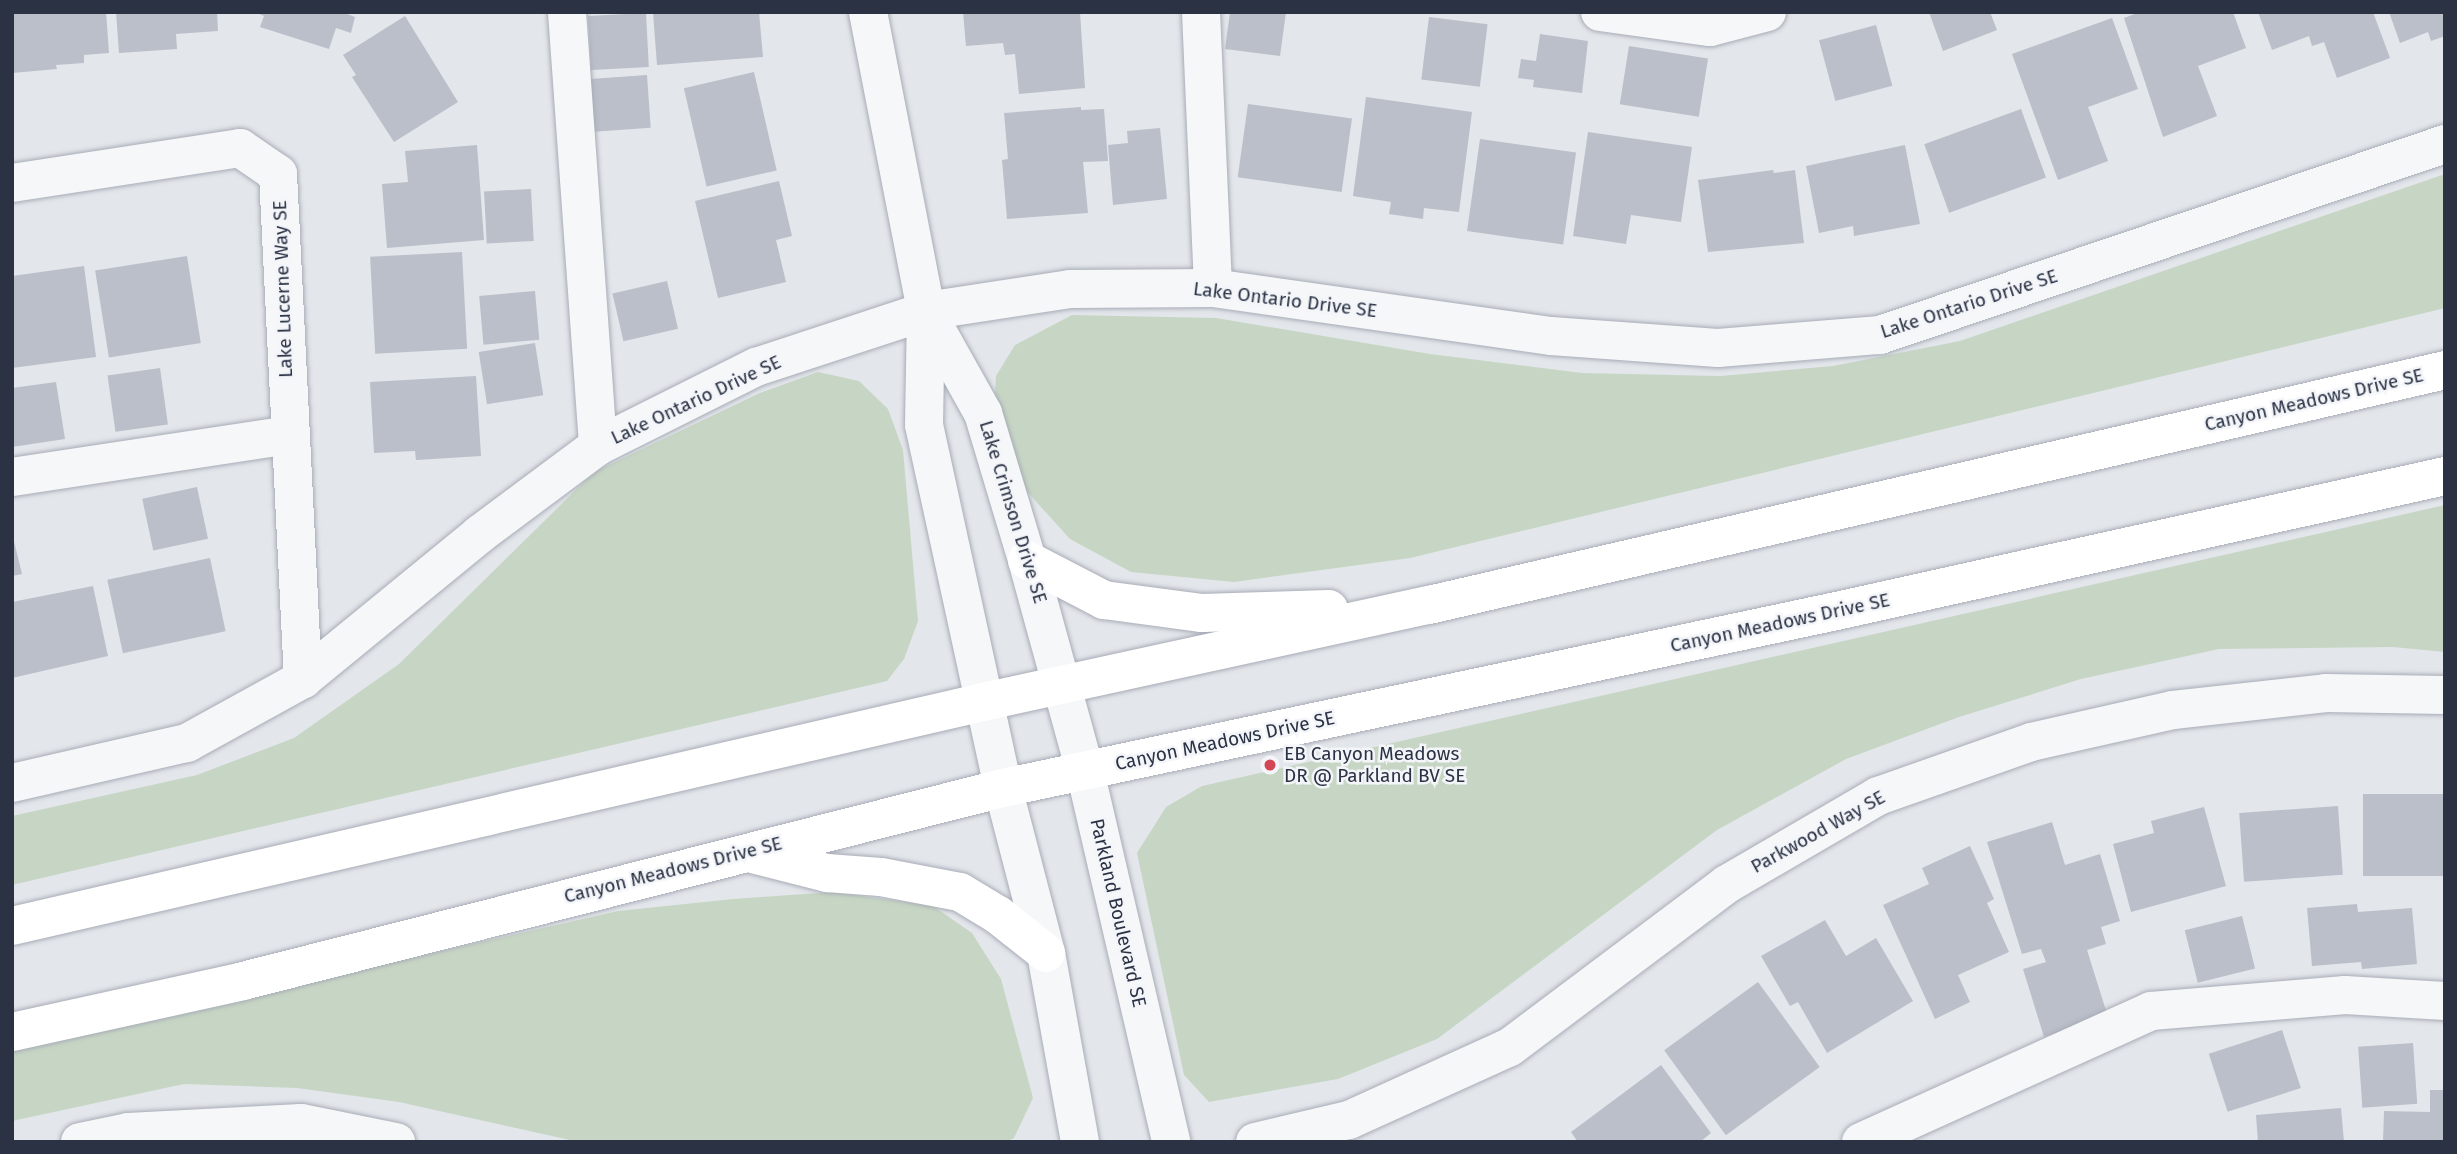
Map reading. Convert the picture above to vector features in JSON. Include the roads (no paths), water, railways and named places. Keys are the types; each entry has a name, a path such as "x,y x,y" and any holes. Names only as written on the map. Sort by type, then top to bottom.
{"main road":[{"name":"Canyon Meadows Drive SE","path":"12,926 1062,684 1429,605 2445,370"},
{"name":"Canyon Meadows Drive SE","path":"12,1032 243,981 744,851 1003,788 1832,612 2445,476"},
{"path":"1027,560 1104,600 1202,613 1429,605"},
{"path":"744,851 827,873 881,877 960,892 998,915 1046,953"}],"street":[{"path":"568,12 598,446"},
{"name":"Lake Crimson Drive SE","path":"868,12 926,311 924,425 983,702"},
{"path":"1201,12 1213,288"},
{"path":"1600,12 1710,27 1767,12"},
{"name":"Lake Ontario Drive SE","path":"12,783 187,743 303,680 480,534 598,446 756,367 926,311 1070,289 1213,288 1551,336 1718,348 1880,335 2445,144"},
{"name":"Lake Lucerne Way SE","path":"12,183 240,148 278,174 303,680"},
{"name":"Lake Crimson Drive SE","path":"926,311 983,413 1062,684"},
{"path":"12,477 289,435"},
{"name":"Parkland Boulevard SE","path":"1062,684 1085,771 1171,1142"},
{"name":"Parkwood Way SE","path":"1255,1142 1349,1120 1510,1047 1727,884 1878,796 2031,742 2172,710 2326,693 2445,695"},
{"path":"983,702 1046,953 1080,1142"},
{"path":"1861,1142 2151,1011 2345,995 2445,1002"},
{"path":"80,1142 128,1132 300,1123 396,1142"}],"place":[{"name":"EB Canyon Meadows DR @ Parkland BV SE","path":"1270,765"}]}
